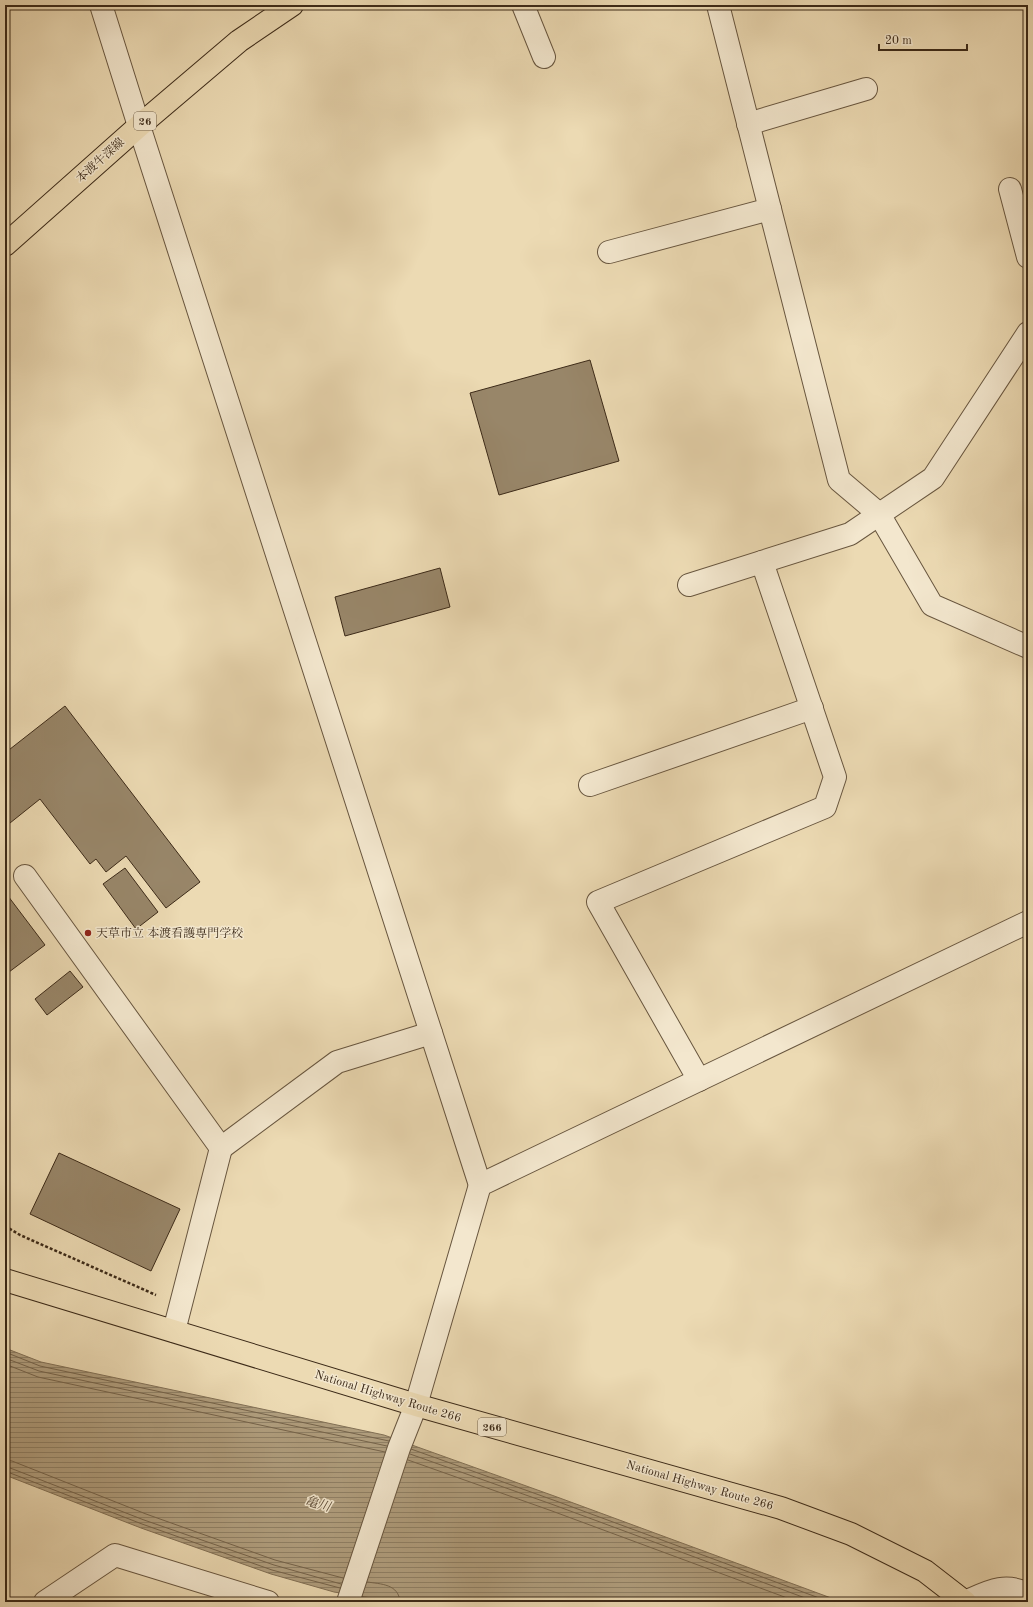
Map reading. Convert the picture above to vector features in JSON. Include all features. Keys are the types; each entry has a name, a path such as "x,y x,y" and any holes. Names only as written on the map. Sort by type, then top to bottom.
{"main road":[{"name":"本渡牛深線","path":"5,245 139,126 240,40 292,5"},
{"name":"National Highway Route 266","path":"5,1280 416,1405 781,1508 851,1534 924,1571 965,1602"}],"street":[{"path":"101,5 480,1185 416,1405 399,1448 348,1602"},
{"path":"523,5 544,57"},
{"path":"718,5 839,480 879,514 932,605 1028,648"},
{"path":"748,124 866,89"},
{"path":"1010,189 1028,257"},
{"path":"609,252 770,209"},
{"path":"689,585 850,534 933,478 1028,333"},
{"path":"698,1080 598,902 825,807 835,777 762,562"},
{"path":"590,785 812,708"},
{"path":"25,876 220,1148"},
{"path":"480,1185 1028,922"},
{"path":"174,1332 220,1148 337,1062 431,1033"},
{"path":"45,1602 115,1555 268,1602"},
{"path":"965,1602 997,1589 1008,1587 1028,1594"}],"path":[{"path":"5,1226 20,1235 181,1306"}],"water":[{"name":"亀川","path":"5,1348 41,1362 384,1435 842,1602 396,1602 334,1592 271,1574 141,1528 5,1475"}],"building":[{"path":"590,360 619,461 499,495 470,393"},
{"path":"440,568 450,607 345,636 335,597"},
{"path":"65,706 200,882 166,908 126,856 106,872 96,859 90,864 40,799 5,827 5,753"},
{"path":"125,868 158,912 136,929 103,884"},
{"path":"5,892 45,945 5,975"},
{"path":"70,971 83,987 47,1015 35,999"},
{"path":"59,1153 180,1209 151,1271 30,1214"}],"place":[{"name":"天草市立 本渡看護専門学校","path":"88,933"}]}
